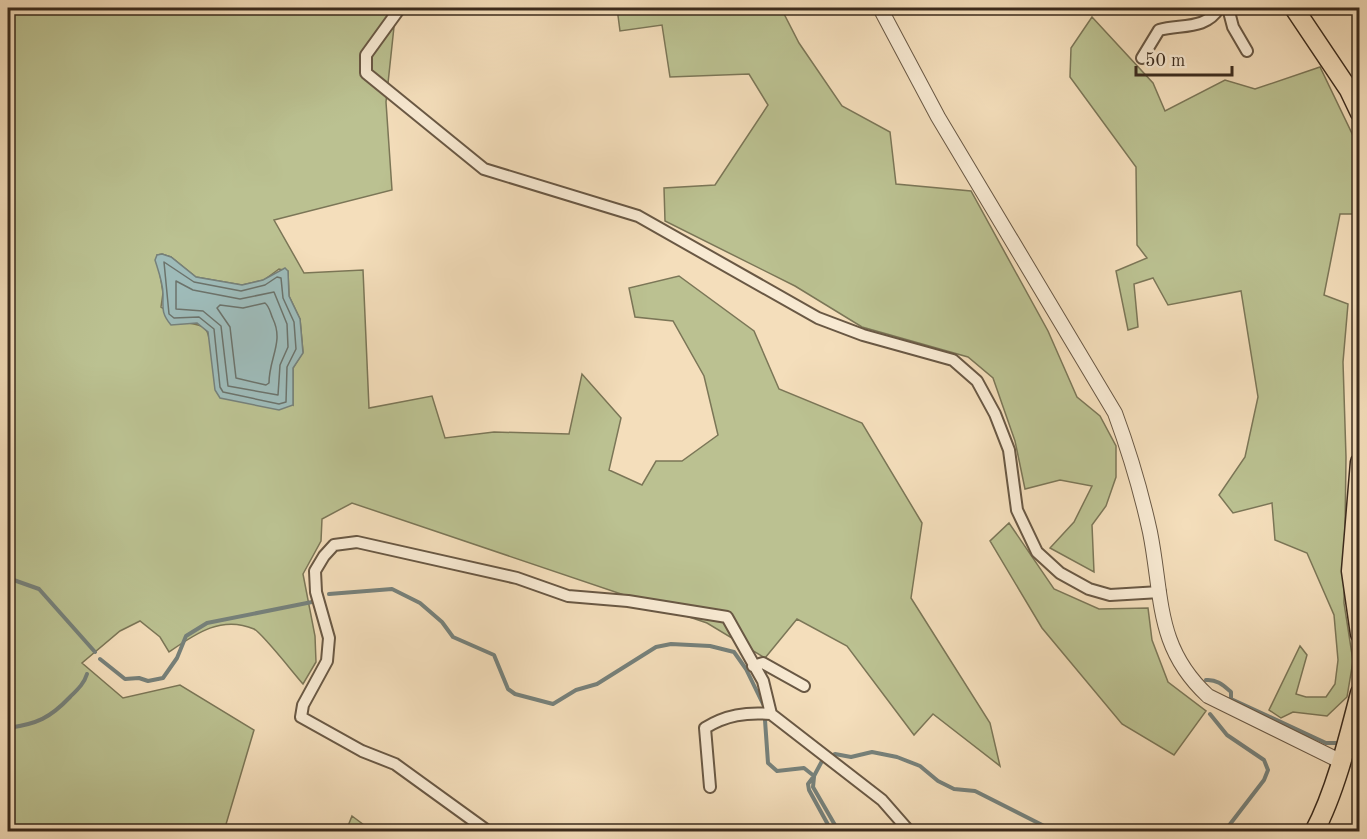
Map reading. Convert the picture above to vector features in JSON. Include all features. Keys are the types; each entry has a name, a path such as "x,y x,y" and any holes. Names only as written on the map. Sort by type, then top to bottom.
{"main road":[{"path":"1294,8 1349,90 1359,113"},
{"path":"1359,462 1352,571 1359,634"},
{"path":"1314,831 1323,815 1359,693"}],"street":[{"path":"400,8 366,55 366,72 484,169 638,216 818,318 863,335 954,360 977,381 995,414 1009,450 1017,510 1037,552 1060,573 1100,592 1110,595 1160,592"},
{"path":"880,8 938,117 1115,412 1130,452 1150,531 1169,642 1177,661 1191,680 1208,696 1340,761"},
{"path":"1142,58 1159,30 1205,22 1219,8"},
{"path":"1228,8 1233,27 1248,51"},
{"path":"489,831 395,764 362,751 301,717 303,705 327,661 329,638 316,592 315,570 334,545 357,542 518,578 568,596 628,601 727,618 763,681 765,713"},
{"path":"753,666 763,663 804,686"},
{"path":"710,787 705,728 722,718 765,713 830,757 882,800 910,831"}],"green space":[{"path":"8,8 396,8 386,102 392,190 274,220 304,273 363,270 369,408 432,396 445,438 494,432 569,434 582,374 621,418 609,470 642,485 656,461 682,461 718,435 704,376 673,321 635,317 629,288 679,276 754,331 779,389 862,423 922,523 911,598 990,723 1000,766 933,714 914,735 847,646 797,619 765,658 707,623 352,503 322,519 321,541 303,574 315,636 316,662 303,684 258,632 242,625 219,625 209,628 169,652 160,637 140,621 120,631 82,663 123,698 180,685 254,730 224,831 8,831","holes":["157,255 171,257 196,277 242,285 264,280 279,269 288,271 289,296 300,319 303,352 293,368 293,405 209,338 202,326 182,321 161,307 163,293"]},
{"path":"617,8 781,8 799,43 842,106 890,132 896,184 971,191 1048,331 1077,397 1100,416 1116,446 1116,477 1106,506 1092,525 1094,572 1050,548 1074,522 1092,486 1060,480 1025,489 1015,441 993,378 968,357 862,327 795,286 665,221 664,188 715,185 768,105 749,74 670,77 662,25 620,31"},
{"path":"1092,17 1153,83 1165,111 1225,80 1255,89 1320,67 1358,146 1359,214 1340,214 1324,295 1348,304 1343,362 1346,457 1344,603 1353,661 1347,697 1327,716 1293,712 1281,718 1269,710 1300,646 1307,655 1296,694 1306,697 1326,697 1335,684 1338,660 1334,615 1307,553 1275,540 1272,503 1233,513 1219,495 1245,457 1258,397 1241,291 1168,305 1153,278 1134,284 1138,327 1128,330 1116,271 1147,258 1137,245 1136,167 1070,77 1071,48"},
{"path":"1009,523 1054,589 1099,609 1148,608 1152,640 1168,682 1206,711 1174,755 1122,724 1042,628 990,541"},
{"path":"352,816 372,831 346,831"}],"water":[{"path":"157,255 171,257 196,277 242,285 263,280 285,268 288,271 289,296 300,319 303,353 293,368 293,405 279,410 220,398 215,390 208,332 197,323 171,325 164,314 162,285 155,260"}],"waterway":[{"path":"8,578 39,589 95,652"},
{"path":"329,594 392,589 420,603 442,622 453,637 494,655 508,689 515,694 553,704 576,690 597,684 656,647 671,644 710,646 734,652 746,669 764,706 768,763 777,771 804,768 814,776 822,761 835,754 851,757 872,752 897,757 920,766 938,781 954,789 975,791 1056,832"},
{"path":"100,659 125,679 139,678 148,681 163,678 177,658 186,636 207,623 312,602"},
{"path":"8,728 35,722 49,715 78,689 87,674"},
{"path":"1206,680 1223,685 1231,692 1231,699 1326,743 1336,743"},
{"path":"1210,714 1227,735 1264,760 1268,770 1264,780 1224,832"},
{"path":"814,776 808,784 809,790 832,832"},
{"path":"814,777 813,787 839,832"}]}
